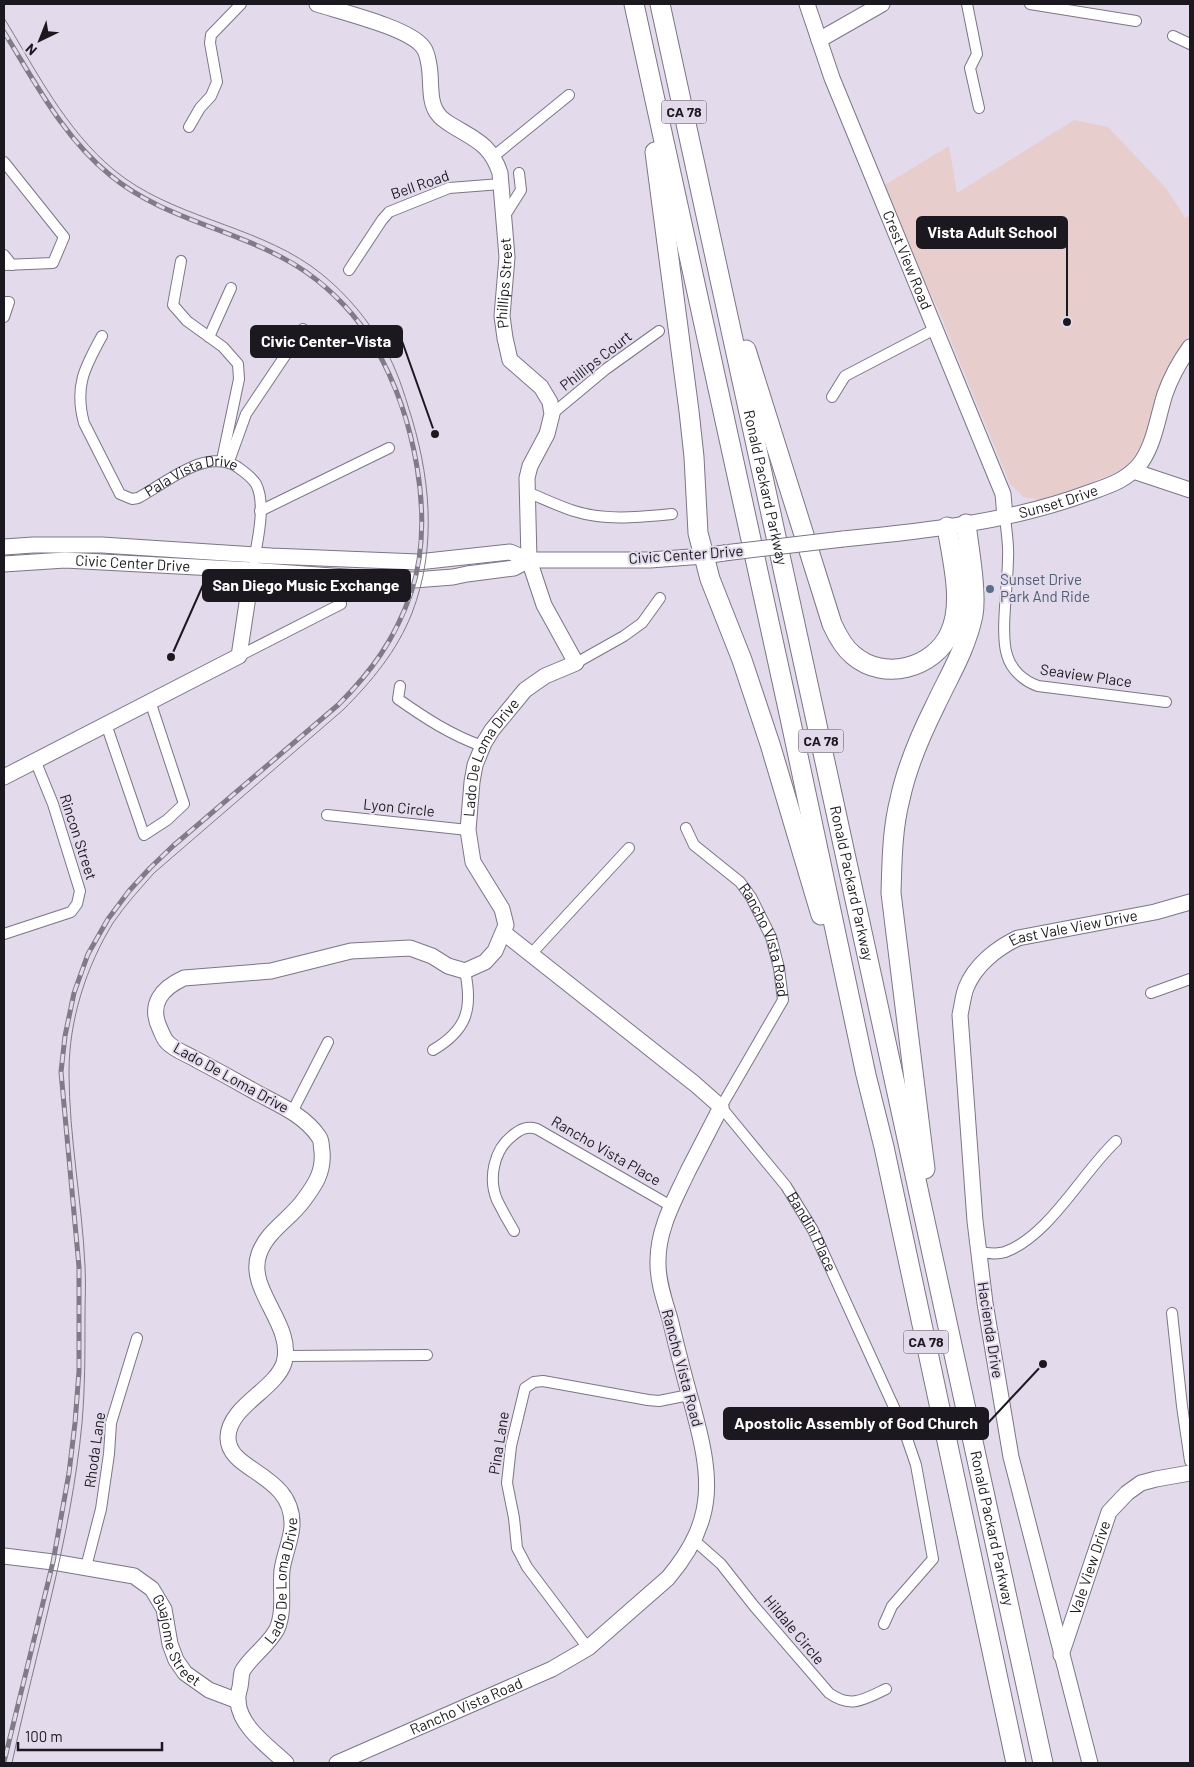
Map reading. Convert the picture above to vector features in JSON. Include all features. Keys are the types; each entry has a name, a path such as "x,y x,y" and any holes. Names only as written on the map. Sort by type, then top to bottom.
{"highway":[{"name":"Ronald Packard Parkway","path":"634,4 866,1075 884,1146 1016,1762"},
{"name":"Ronald Packard Parkway","path":"660,4 1043,1763"},
{"path":"649,76 656,163 694,457 698,533 710,579 742,660 770,744 866,1075"},
{"path":"707,220 832,624 838,636 854,656 880,668 908,668 921,663 941,648 950,632 957,606 948,527"},
{"path":"935,1262 919,1112 891,893 892,857 900,800 906,776 916,747 963,651 969,633 973,612 973,592 966,524"},
{"path":"1018,1647 1055,1763"}],"street":[{"path":"189,127 200,108 211,96 217,82 210,35 240,4"},
{"path":"318,4 390,27 417,41 424,48 428,57 433,104 438,114 478,141 494,156 569,95"},
{"name":"Crest View Road","path":"807,4 832,78 1003,494 1005,516"},
{"path":"819,40 882,4"},
{"path":"967,4 977,54 970,68 978,108"},
{"path":"1030,4 1136,21"},
{"path":"1173,36 1190,44"},
{"name":"Phillips Street","path":"494,156 500,173 507,257 502,316 506,345 510,360 541,387 550,402 552,414"},
{"path":"4,162 64,237 53,263 8,265 4,255"},
{"path":"504,218 521,190 519,173"},
{"name":"Bell Road","path":"349,270 389,212 450,188 501,184"},
{"path":"181,261 173,305 187,321 223,347 238,364 239,379 225,461"},
{"path":"209,337 231,288"},
{"path":"4,302 10,302 4,317"},
{"path":"225,461 246,414 303,329"},
{"path":"832,397 845,376 935,329"},
{"name":"Phillips Court","path":"552,414 606,369 659,332"},
{"name":"Pala Vista Drive","path":"102,336 88,362 80,384 81,411 84,423 120,494 132,499 138,498 193,466 225,461 248,474 256,484 259,493 260,511 239,656"},
{"name":"Sunset Drive","path":"843,539 948,527 1005,516 1067,501 1125,478 1141,463 1151,443 1171,378 1190,347"},
{"path":"552,414 547,434 529,470 527,492 529,560 544,605 576,663"},
{"path":"260,511 389,448"},
{"path":"1133,471 1190,490"},
{"path":"527,492 575,512 628,517 672,514"},
{"name":"Seaview Place","path":"1005,516 1008,556 1006,654 1015,671 1031,684 1038,686 1166,702"},
{"name":"Civic Center Drive","path":"4,564 64,560 418,562 510,552 529,560 646,560 704,556 843,539"},
{"name":"Civic Center Drive","path":"4,546 102,545 253,562"},
{"name":"Lado De Loma Drive","path":"504,933 506,925 502,909 473,862 468,830 472,782 482,746 492,730 525,690 545,676 576,663 642,623 660,598"},
{"path":"4,777 340,604"},
{"path":"400,686 398,699 432,723 452,734 482,746"},
{"path":"106,724 144,835 168,820 184,804 150,701"},
{"name":"Rincon Street","path":"4,934 71,912 77,904 80,891 53,804 35,760"},
{"name":"Lyon Circle","path":"327,815 468,830"},
{"name":"Rancho Vista Road","path":"337,1763 552,1670 588,1648 668,1578 695,1541 707,1489 705,1454 658,1271 659,1244 671,1206 720,1107 784,1000 779,968 771,938 751,897 740,882 694,845 686,828"},
{"path":"531,954 629,848"},
{"name":"East Vale View Drive","path":"971,979 978,968 1002,945 1018,938 1190,904"},
{"path":"433,1050 449,1040 462,1023 469,1006 469,989 465,971 485,962 495,951 504,933"},
{"name":"Bandini Place","path":"504,933 695,1084 720,1107 786,1186 813,1230 903,1427 916,1465 933,1559 892,1606 884,1624"},
{"name":"Lado De Loma Drive","path":"284,1763 246,1724 238,1702 242,1671 272,1638 280,1621 283,1567 292,1518 288,1501 278,1488 244,1464 234,1453 228,1443 228,1432 230,1426 244,1408 276,1376 283,1366 286,1356 280,1327 258,1280 256,1268 259,1253 268,1236 299,1207 315,1185 321,1173 323,1162 321,1139 292,1112 168,1043 156,1018 156,1006 161,994 172,984 184,978 271,971 351,951 410,948 432,956 448,966 465,971"},
{"name":"Hacienda Drive","path":"971,979 966,988 960,1014 975,1221 985,1304 1010,1457 1090,1763"},
{"path":"1151,992 1190,979"},
{"path":"292,1112 328,1042"},
{"name":"Rancho Vista Place","path":"514,1231 496,1198 493,1176 497,1156 504,1142 520,1130 530,1127 537,1129 671,1206"},
{"path":"979,1252 995,1254 1005,1252 1028,1240 1069,1197 1102,1154 1116,1141"},
{"path":"1172,1313 1190,1461"},
{"name":"Rhoda Lane","path":"86,1567 101,1509 109,1454 111,1423 137,1338"},
{"path":"286,1356 427,1355"},
{"name":"Pina Lane","path":"588,1648 527,1567 518,1548 507,1483 514,1428 525,1388 534,1382 542,1381 648,1400 666,1400 690,1395"},
{"name":"Vale View Drive","path":"1061,1655 1109,1512 1127,1493 1141,1484 1156,1479 1190,1473"},
{"name":"Hildale Circle","path":"695,1541 721,1564 754,1606 829,1693 838,1700 844,1702 866,1699 886,1689"},
{"name":"Guajome Street","path":"4,1556 86,1567 134,1576 152,1589 164,1609 170,1644 176,1660 185,1673 209,1690 238,1702"}],"shaded area":[{"path":"1074,120 1108,127 1166,188 1185,218 1190,215 1190,334 1175,354 1162,377 1143,442 1132,459 1115,473 1040,500 1024,497 1010,484 938,309 883,186 949,146 957,193"}],"tram line":[{"path":"4,18 40,79 66,118 81,137 114,170 136,186 160,199 263,240 288,252 321,274 357,309 384,347 402,389 416,431 422,457 428,509 428,536 420,588 406,627 383,665 343,710 154,873 113,923 87,976 72,1033 69,1072 71,1121 85,1272 85,1370 82,1423 70,1509 12,1763"}],"railway":[{"path":"4,32 64,126 93,160 110,175 132,191 156,204 258,246 282,258 316,279 353,316 369,336 389,374 401,403 417,467 421,500 418,564 411,593 398,625 372,667 338,705 173,846 150,868 129,891 108,919 88,954 74,993 65,1036 61,1072 79,1267 79,1371 75,1423 69,1473 53,1562 4,1762"}],"place":[{"name":"Vista Adult School","path":"1067,322"},
{"name":"Civic Center–Vista","path":"435,434"},
{"name":"Sunset Drive Park And Ride","path":"990,589"},
{"name":"San Diego Music Exchange","path":"171,657"},
{"name":"Apostolic Assembly of God Church","path":"1043,1364"}]}
